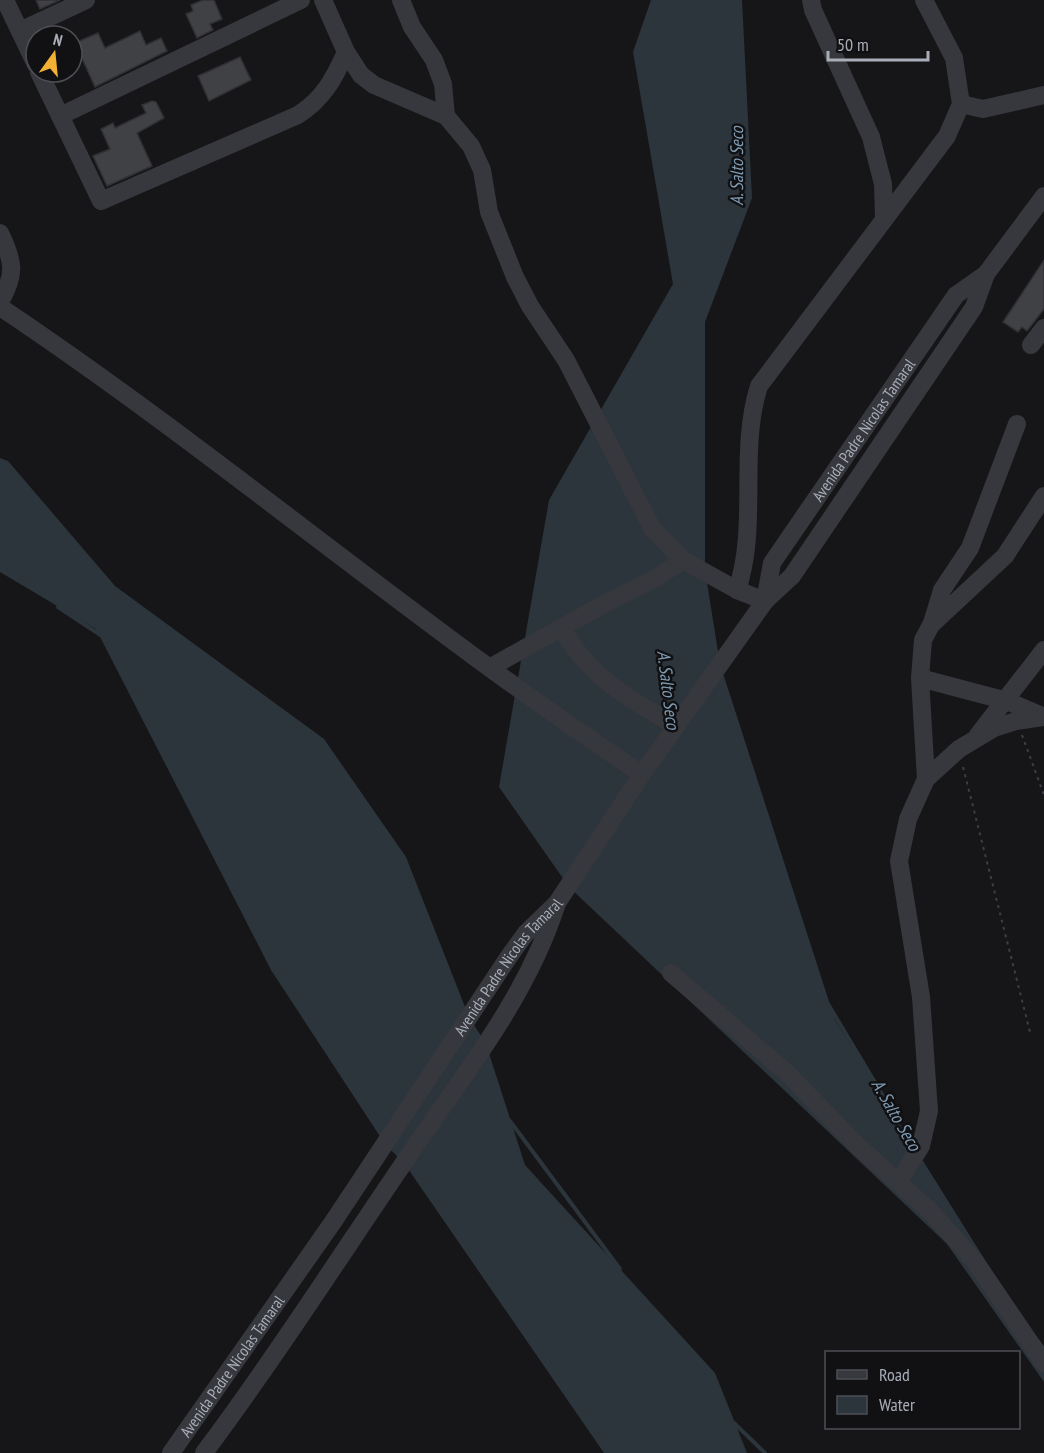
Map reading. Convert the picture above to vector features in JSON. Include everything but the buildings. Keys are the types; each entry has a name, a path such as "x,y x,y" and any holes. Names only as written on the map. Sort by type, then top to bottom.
{"street":[{"path":"5,0 24,40"},
{"path":"20,31 86,0"},
{"path":"60,116 301,0"},
{"path":"323,0 346,52 362,75 374,86 446,116 471,146 482,170 489,213 530,306 566,360 652,528 683,560 737,590 765,601"},
{"path":"401,0 412,27 434,60 442,84 446,116"},
{"path":"811,0 813,10 871,137 883,184 884,217"},
{"path":"737,590 746,564 751,412 759,386 947,135 961,104 954,58 924,0"},
{"path":"45,84 101,201 298,115 316,104 331,84 346,52"},
{"path":"961,104 984,109 1044,95"},
{"name":"Avenida Padre Nicolas Tamaral","path":"171,1453 408,1111 515,948 569,887 675,726 765,601 792,576 974,307 986,274 1044,196"},
{"path":"0,234 10,254 12,266 9,286 0,302"},
{"name":"Avenida Padre Nicolas Tamaral","path":"765,601 772,563 956,295 986,274"},
{"path":"0,307 164,423 491,667 642,774"},
{"path":"1031,345 1044,328"},
{"path":"871,417 890,430"},
{"path":"926,779 920,678 923,640 931,625 942,590 970,548 1017,424"},
{"path":"931,625 1005,556 1044,496"},
{"path":"491,667 604,604 656,578 683,560"},
{"path":"562,629 577,654 591,669 612,687 675,726"},
{"path":"976,739 989,718 1007,701 1044,650"},
{"path":"920,678 1007,701 1044,717"},
{"path":"899,1181 921,1146 929,1111 921,997 899,861 908,819 926,779 959,749 1016,721 1044,717"},
{"name":"Avenida Padre Nicolas Tamaral","path":"204,1453 287,1337 486,1044 531,972 546,939 557,903"},
{"path":"671,973 786,1072 858,1146 930,1211 974,1260 1044,1364"},
{"path":"408,1111 429,1126"}],"path":[{"path":"1016,721 1044,795"},
{"path":"959,749 1031,1036"}],"water":[{"path":"651,0 742,0 752,198 705,322 705,570 720,664 835,1020 1020,1316 1044,1346 1044,1382 947,1244 569,887 499,787 549,500 673,284 633,52"},
{"path":"0,458 8,461 115,586 324,739 406,857 469,1017 486,1044 525,1165 715,1373 747,1453 604,1453 404,1163 385,1144 271,970 96,629 0,572"}],"waterway":[{"path":"58,607 102,636"},
{"name":"A. Salto Seco","path":"828,1004 898,1121"},
{"path":"510,1121 620,1269"},
{"path":"733,1422 765,1453"}]}
